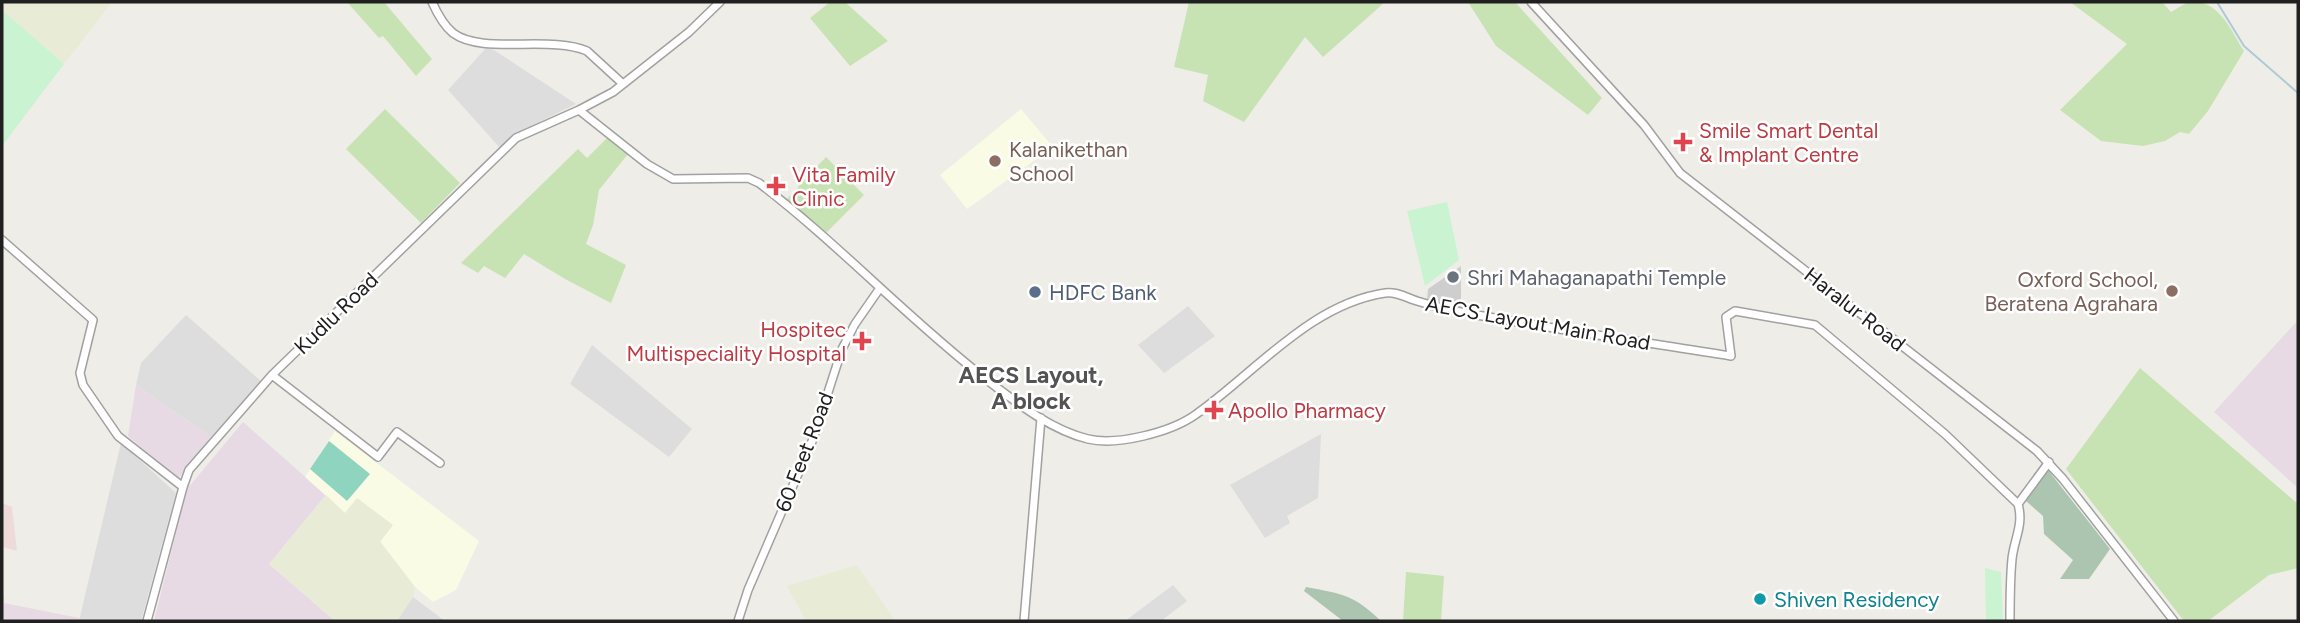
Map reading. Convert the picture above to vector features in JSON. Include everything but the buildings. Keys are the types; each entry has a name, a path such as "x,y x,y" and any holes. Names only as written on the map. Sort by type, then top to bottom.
{"street":[{"path":"432,2 447,27 461,38 581,48 623,84"},
{"name":"Kudlu Road","path":"147,621 189,470 272,375 516,138 579,110 623,84 689,32 720,2"},
{"name":"Haralur Road","path":"1531,2 1644,125 1680,173 2049,462 2174,621"},
{"name":"AECS Layout Main Road","path":"579,110 647,164 673,179 748,178 759,183 968,366 1041,418 1071,433 1097,440 1130,438 1171,429 1205,408 1329,311 1366,296 1390,292 1463,313 1731,356 1726,317 1735,312 1815,325 1945,433 2018,504"},
{"path":"2,240 93,320 80,373 83,385 118,436 183,487"},
{"name":"60 Feet Road","path":"738,621 748,590 813,439 842,349 855,324 880,288"},
{"path":"272,375 378,457 397,432 440,463"},
{"path":"1024,621 1041,418"},
{"path":"2010,621 2013,554 2022,517 2018,504 2049,462"}],"shaded area":[{"path":"2,2 112,2 64,64 2,10"},
{"path":"486,48 494,50 576,104 512,135 500,148 448,90"},
{"name":"Kalanikethan School","path":"1021,109 1053,147 967,209 940,175"},
{"name":"Shri Mahaganapathi Temple","path":"1461,266 1461,310 1427,300 1428,289"},
{"path":"1188,306 1215,336 1164,373 1138,345"},
{"path":"186,315 262,382 211,437 136,385 141,363"},
{"path":"2298,320 2298,488 2214,412"},
{"path":"592,345 692,429 669,457 570,384"},
{"path":"136,385 211,437 178,479 128,436"},
{"path":"243,422 326,495 269,564 335,621 154,621 187,489"},
{"path":"335,431 479,541 456,590 433,602 415,587 380,541 392,526 345,513 305,477"},
{"path":"1321,434 1318,498 1287,516 1290,523 1265,538 1230,485"},
{"path":"121,443 176,493 141,621 79,621"},
{"path":"2048,470 2110,549 2089,579 2060,579 2073,560 2044,534 2043,516 2026,501"},
{"path":"326,495 345,513 357,498 393,525 380,542 415,587 413,597 397,621 335,621 269,564"},
{"path":"2,503 12,507 17,551 2,547"},
{"path":"857,565 895,621 806,621 787,586"},
{"path":"1173,585 1187,601 1161,621 1125,621"},
{"path":"1306,587 1346,596 1363,605 1381,621 1343,621 1304,591"},
{"path":"2,595 4,603 79,618 79,621 2,621"},
{"path":"413,597 445,621 397,621"}],"green space":[{"path":"347,2 384,2 432,59 416,76 383,36 379,38"},
{"path":"830,2 845,2 888,41 850,66 810,18"},
{"path":"1189,2 1385,2 1323,57 1305,37 1244,122 1203,101 1208,75 1174,67"},
{"path":"1468,2 1515,2 1602,98 1588,115 1496,46"},
{"path":"2070,2 2162,2 2171,12 2191,2 2201,3 2210,6 2224,18 2244,51 2208,111 2189,134 2180,132 2165,141 2143,146 2101,141 2060,110 2127,44"},
{"path":"2,10 64,64 2,146"},
{"path":"385,109 460,183 421,223 346,149"},
{"path":"607,138 628,154 599,190 593,225 586,244 626,265 611,303 524,254 505,278 484,266 478,273 461,263 578,149 587,158"},
{"path":"826,157 864,195 825,234 786,200"},
{"path":"1447,202 1459,260 1425,286 1407,211"},
{"path":"2140,368 2298,504 2298,568 2269,575 2208,621 2184,621 2066,469"},
{"path":"329,441 370,474 347,501 310,469"},
{"path":"1985,568 2001,572 2003,621 1986,621"},
{"path":"1406,572 1444,576 1441,621 1403,621"}],"waterway":[{"path":"2217,2 2244,46 2298,93"}],"place":[{"name":"Smile Smart Dental & Implant Centre","path":"1683,142"},
{"name":"Kalanikethan School","path":"995,161"},
{"name":"Vita Family Clinic","path":"776,186"},
{"name":"Shri Mahaganapathi Temple","path":"1453,277"},
{"name":"Oxford School, Beratena Agrahara","path":"2172,291"},
{"name":"HDFC Bank","path":"1035,292"},
{"name":"Hospitec Multispeciality Hospital","path":"862,341"},
{"name":"Apollo Pharmacy","path":"1214,410"},
{"name":"Shiven Residency","path":"1760,599"}],"district":[{"name":"AECS Layout, A block","path":"1031,388"}]}
